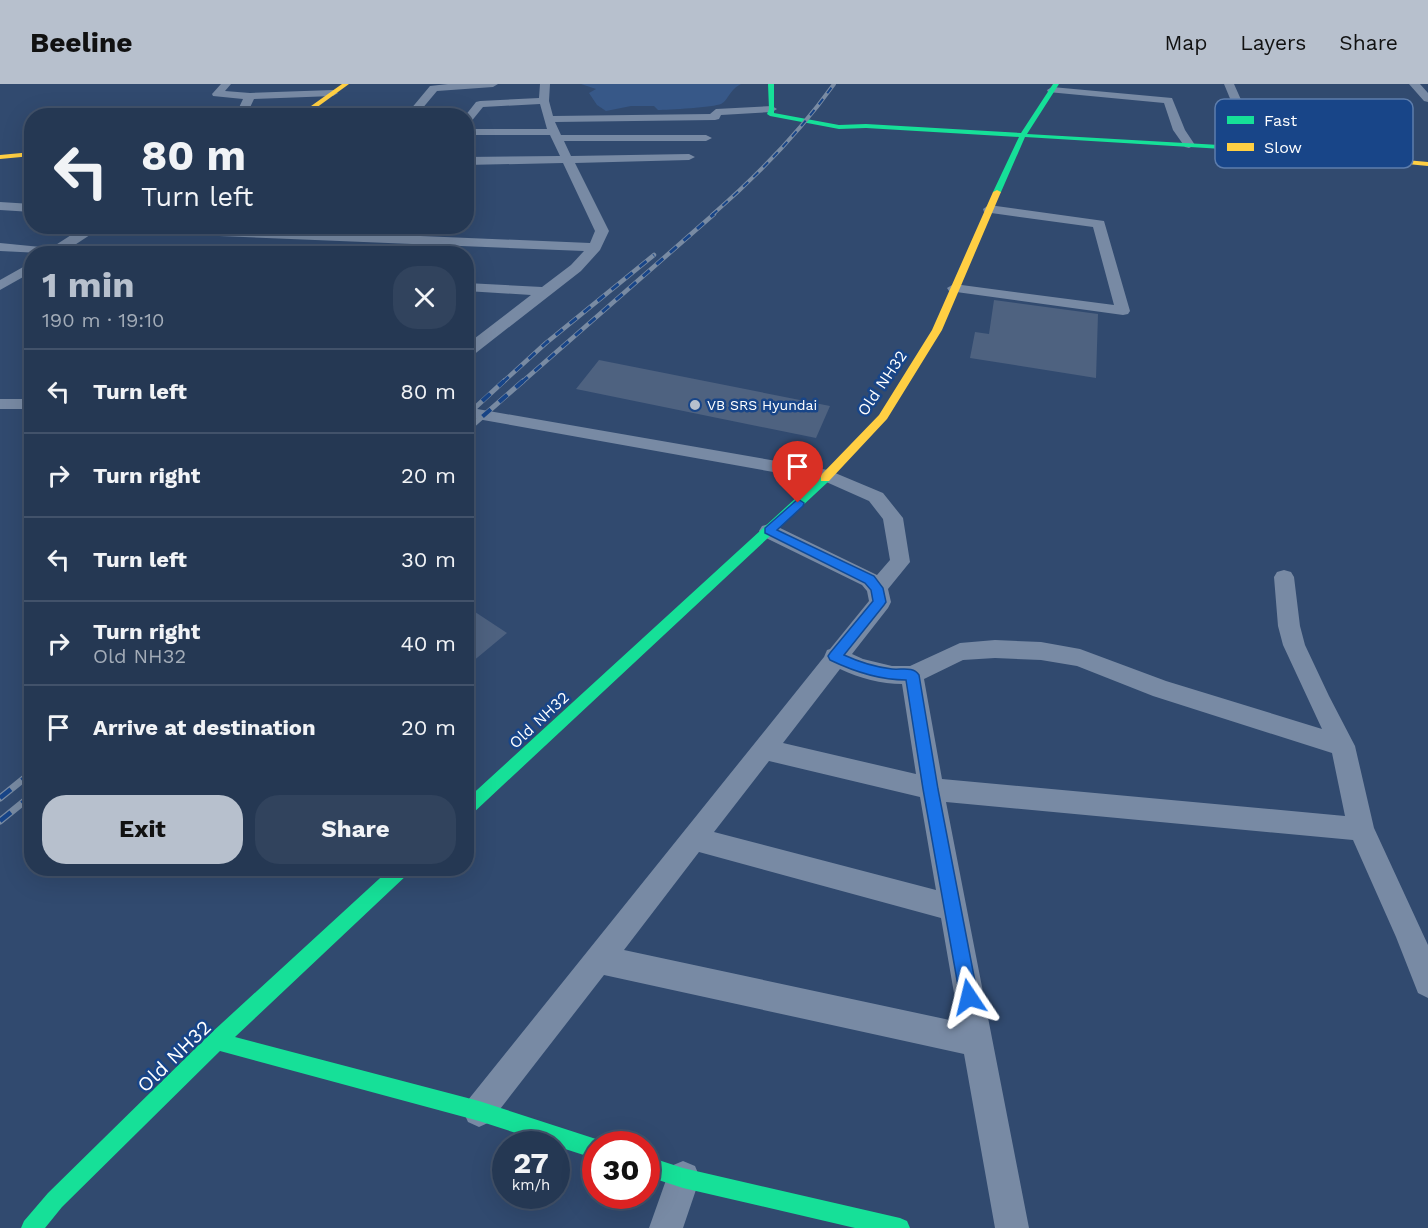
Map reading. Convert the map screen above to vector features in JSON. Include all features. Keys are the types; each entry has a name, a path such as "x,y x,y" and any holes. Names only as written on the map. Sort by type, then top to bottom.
{"main road":[{"path":"311,108 346,84"},
{"path":"771,84 772,109 770,114 839,127 1215,147"},
{"name":"Old NH32","path":"474,803 828,476 883,417 937,330 1023,135 1054,87"},
{"path":"0,157 24,155"},
{"path":"1413,164 1428,165"},
{"name":"Old NH32","path":"31,1228 55,1200 217,1041 394,876"},
{"path":"217,1041 479,1111 582,1144"},
{"path":"660,1171 683,1178 900,1228"}],"street":[{"path":"226,84 217,94 250,96 333,93"},
{"path":"474,111 491,84"},
{"path":"417,108 434,88 491,84"},
{"path":"474,347 576,268 595,247 602,231 558,135 548,119 544,101 545,84"},
{"path":"1229,84 1235,99"},
{"path":"1414,84 1426,93 1428,99"},
{"path":"1054,87 1168,100 1179,130 1189,145"},
{"path":"244,108 250,96"},
{"path":"480,104 544,101"},
{"path":"474,161 568,159 685,162 706,138 716,112 772,109"},
{"path":"548,119 715,117"},
{"path":"474,132 706,138"},
{"path":"0,206 24,208"},
{"path":"954,288 1124,311 1099,224 989,209"},
{"path":"64,246 83,234"},
{"path":"377,234 595,247"},
{"path":"0,247 24,250"},
{"path":"0,286 24,274"},
{"path":"474,287 545,292"},
{"path":"0,404 24,404"},
{"path":"474,413 828,476 876,497 892,518 900,562 877,588"},
{"path":"479,1111 695,839 835,656 880,602 877,588 869,580 769,531"},
{"path":"1284,577 1289,626 1294,645 1342,746 1361,829 1409,933 1428,983"},
{"path":"835,656 858,667 892,675 912,675 960,652 995,649 1041,651 1080,658 1161,689 1342,746"},
{"path":"912,675 1012,1228"},
{"path":"763,749 931,789 1361,829"},
{"path":"695,839 953,909"},
{"path":"599,959 977,1041"},
{"path":"666,1228 683,1178"}],"water":[{"path":"581,84 741,84 723,103 717,105 658,110 654,106 631,106 606,111 597,105 589,93 596,89"}],"building":[{"path":"994,300 1098,314 1096,378 970,358 975,332 989,334"},
{"path":"599,360 830,406 816,438 576,389"},
{"path":"474,611 507,633 474,660"}],"railway":[{"path":"712,215 777,153 834,84"},
{"path":"521,383 714,214"},
{"path":"502,383 546,343 654,255"},
{"path":"474,409 504,381"},
{"path":"474,424 523,381"},
{"path":"0,798 24,778"},
{"path":"0,821 24,802"}],"traffic: fast":[{"path":"771,84 772,109 770,114 839,127 866,126 1215,147"},
{"path":"997,192 1023,135 1056,84"},
{"path":"474,803 825,478"},
{"path":"31,1228 55,1200 217,1041 394,876"},
{"path":"217,1041 479,1111 582,1144"},
{"path":"660,1171 683,1178 900,1228"}],"traffic: slow":[{"path":"312,108 346,84"},
{"path":"0,157 24,155"},
{"path":"1413,163 1428,164"},
{"path":"825,478 883,417 937,330 997,192"}],"place":[{"name":"VB SRS Hyundai","path":"695,405"}],"route":[{"path":"798,503 769,531 869,580 877,588 880,602 835,656 858,667 892,675 912,675 969,997"}]}
